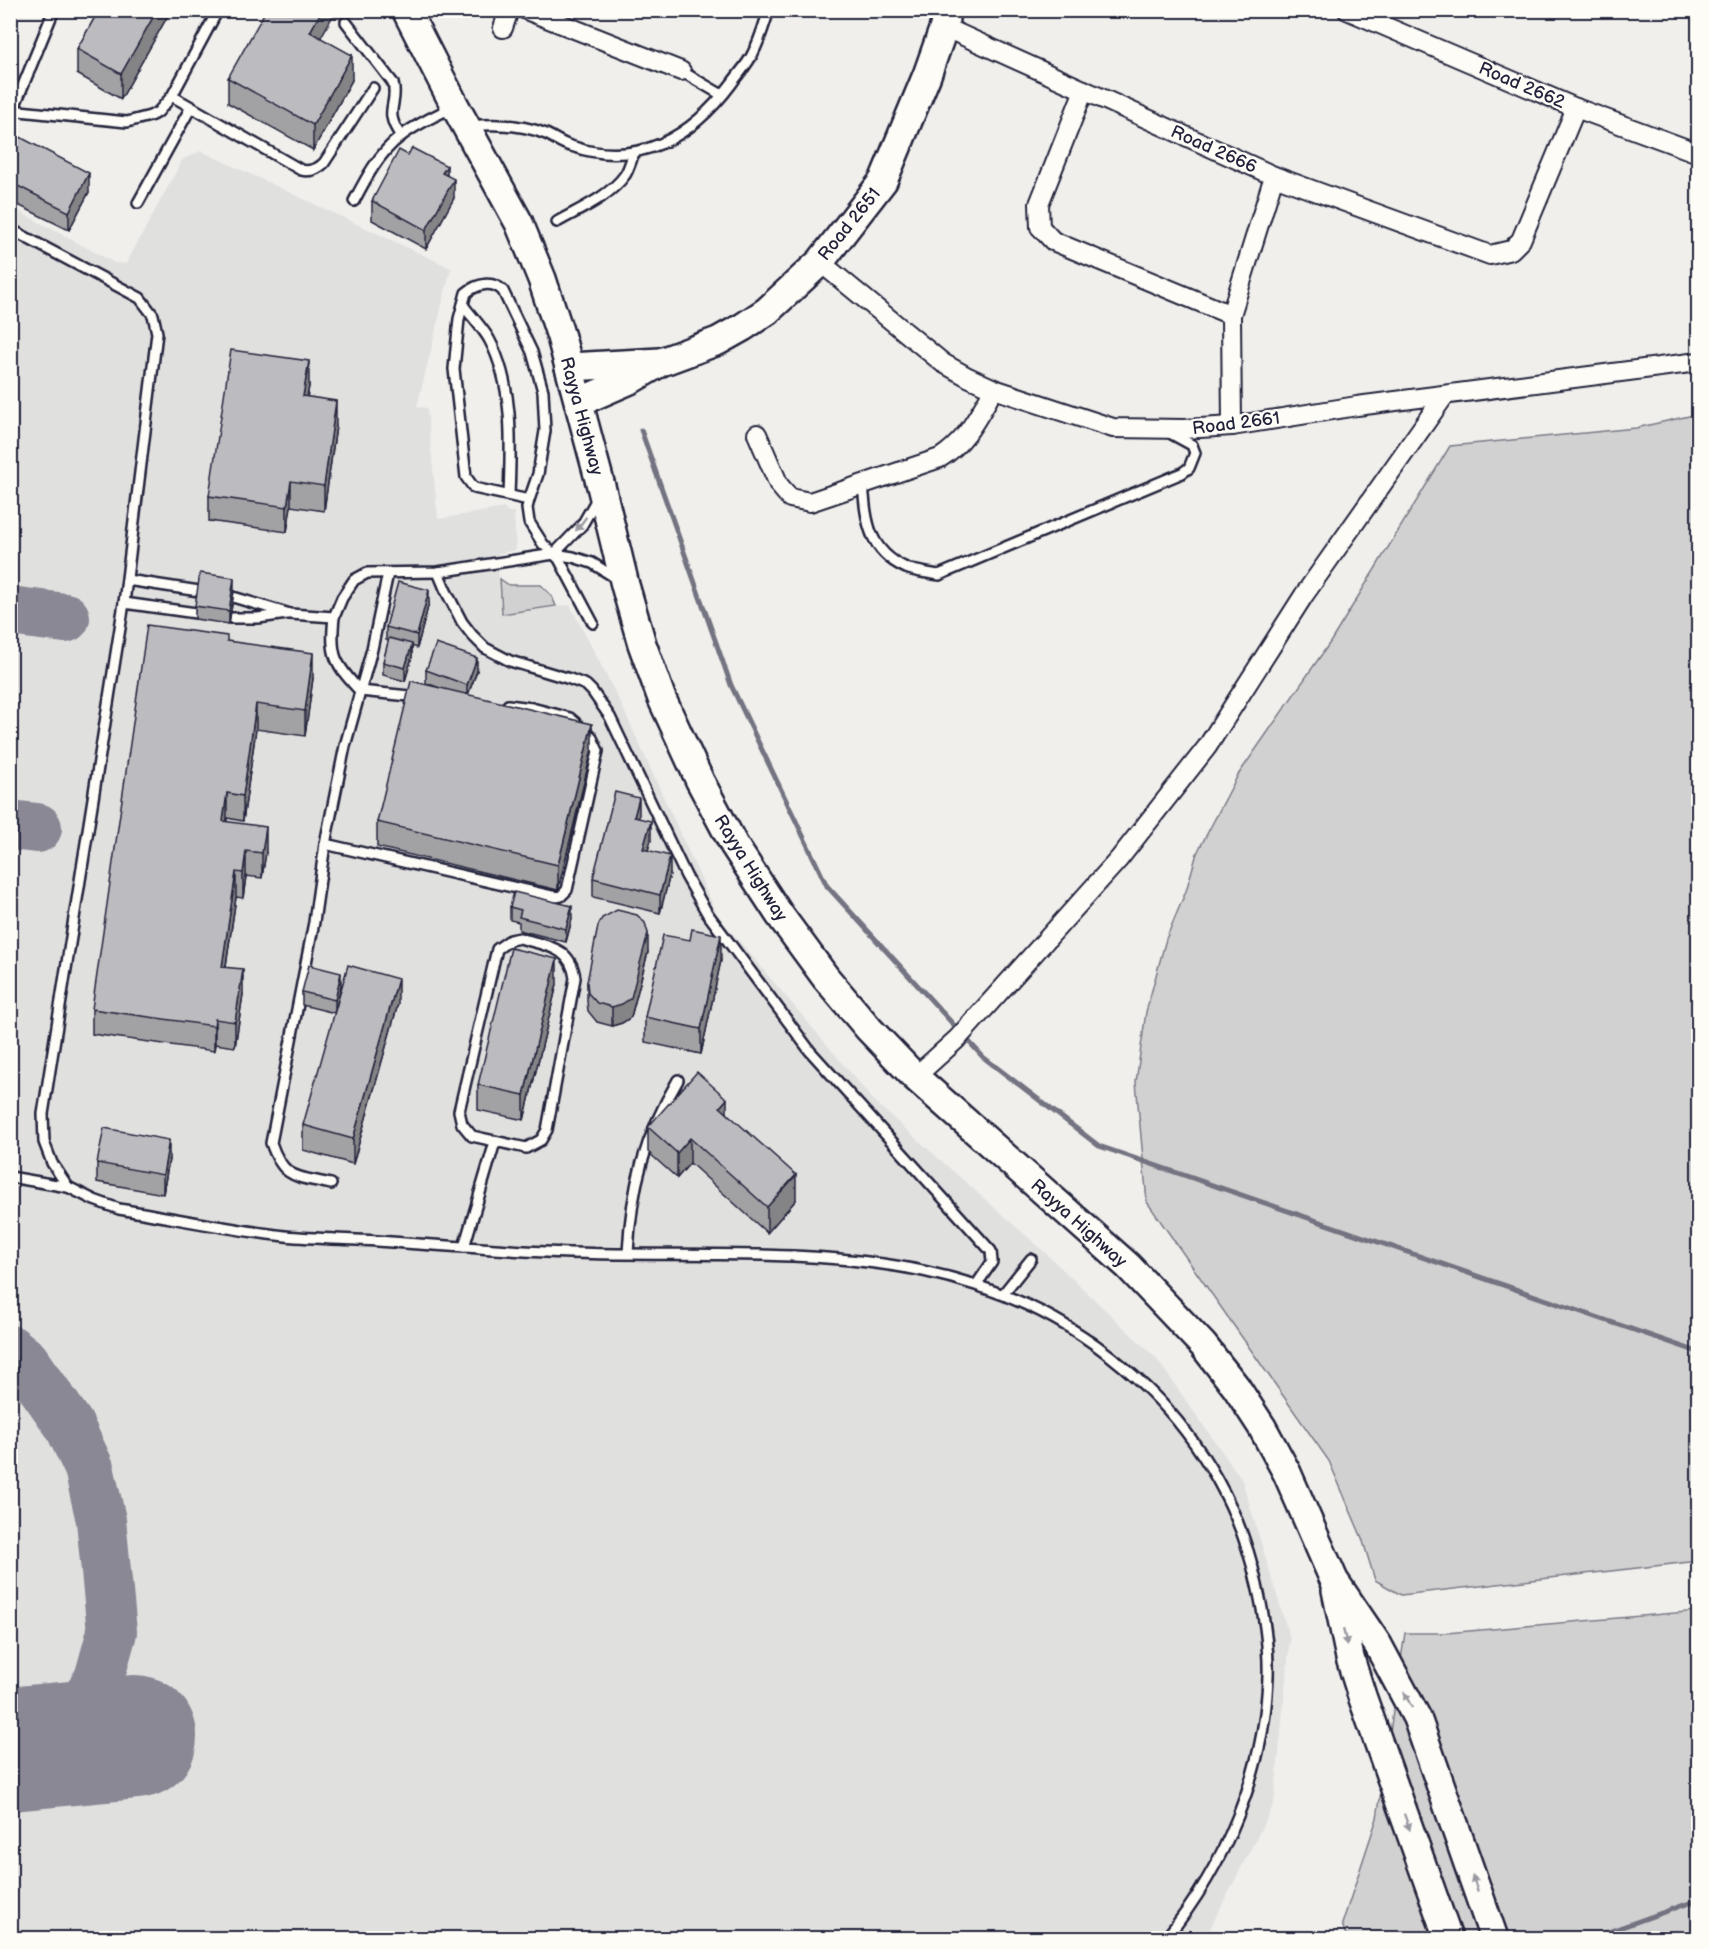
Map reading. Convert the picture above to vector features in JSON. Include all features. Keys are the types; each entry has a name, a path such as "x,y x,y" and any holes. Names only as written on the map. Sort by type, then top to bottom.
{"main road":[{"name":"Rayya Highway","path":"406,10 519,223 542,279 579,402 642,644 662,699 700,781 734,845 779,915 826,978 869,1029 915,1077 1128,1266 1203,1345 1236,1387 1262,1427 1287,1473 1334,1580"},
{"name":"Road 2651","path":"579,402 632,379 661,362 718,341 743,327 767,311 820,262 883,181 927,75 945,19"},
{"name":"Road 2651","path":"569,367 661,362"},
{"path":"1334,1580 1348,1648 1362,1696 1448,1938"},
{"path":"1334,1580 1378,1645 1417,1718 1494,1938"}],"street":[{"path":"503,28 509,10"},
{"path":"526,10 681,71"},
{"name":"Road 2662","path":"1347,10 1576,108 1698,153"},
{"name":"Road 2666","path":"945,19 1084,90 1274,176 1490,255 1511,250 1521,240 1576,108"},
{"path":"1084,90 1039,204 1040,227 1053,242 1231,315"},
{"path":"1232,426 1231,315 1274,176"},
{"name":"Road 2661","path":"820,262 943,363 994,389 1113,428 1161,430 1232,426 1445,394 1698,362"},
{"path":"757,434 779,485 789,498 810,502 940,458 956,448 994,389"},
{"path":"915,1077 957,1039 1119,859 1207,747 1304,595 1445,394"}],"lane":[{"path":"54,10 12,110 127,122 150,117 158,112 172,96 218,10"},
{"path":"354,201 377,163 401,136 461,116 491,123 510,124 548,135 570,146 612,155 634,153 665,143 697,122 722,95 753,54 770,10"},
{"path":"346,22 393,83 391,119 401,136"},
{"path":"681,71 722,95"},
{"path":"172,96 301,170 307,171 320,168 324,163 373,88"},
{"path":"138,203 191,107"},
{"path":"557,222 600,198 617,184 626,174 634,153"},
{"path":"10,229 132,292 148,306 153,315 157,333 124,603 43,1114 44,1142 52,1163 68,1187"},
{"path":"529,500 474,488 466,477 454,369 458,327 466,293 473,287 485,284 499,286 506,296 532,352 543,391 544,431 538,474 529,500 529,522 543,544 559,559 593,623"},
{"path":"463,305 488,336 505,383 510,433 509,495"},
{"path":"863,484 870,534 877,545 889,557 907,568 939,575 1182,474 1193,461 1195,453 1192,445 1161,430"},
{"path":"554,554 582,525 602,490"},
{"path":"425,698 360,690 341,671 331,644 334,617 342,598 354,580 366,573 438,572 554,554 592,563 625,585"},
{"path":"438,572 462,622 485,648 510,662 570,679 586,685 592,691 610,717 686,876 707,913 810,1051 946,1204 971,1227 991,1251 992,1263 977,1284"},
{"path":"331,1184 287,1173 280,1165 271,1143 345,746 372,649 388,573"},
{"path":"127,580 199,591"},
{"path":"233,597 290,614"},
{"path":"124,603 196,613"},
{"path":"230,618 258,618 290,614 334,617"},
{"path":"325,844 556,897 565,894 598,751 597,746 591,736 570,718 532,708 502,705"},
{"path":"520,938 560,951 571,962 575,978 544,1135 536,1144 526,1148 495,1142 472,1136 462,1124 459,1111 497,950 510,940 520,938"},
{"path":"628,1253 630,1218 641,1164 658,1118 678,1080"},
{"path":"464,1247 495,1142"},
{"path":"10,1176 68,1187 119,1209 284,1235 551,1252 768,1254 850,1259 932,1272 977,1284 1050,1316 1091,1341 1129,1371 1164,1405 1188,1433 1214,1473 1242,1532 1254,1568 1264,1626 1268,1674 1262,1733 1247,1790 1226,1842 1200,1892 1166,1938"},
{"path":"1003,1294 1031,1258"}],"shaded area":[{"path":"201,151 451,268 417,407 427,408 438,519 505,508 506,512 514,512 516,550 497,554 501,614 570,605 621,704 718,916 876,1103 1039,1247 1156,1358 1242,1480 1290,1639 1274,1804 1205,1938 11,1938 11,207 115,263 126,264 183,159"},
{"path":"1698,414 1698,1561 1401,1595 1375,1580 1362,1538 1329,1461 1147,1202 1136,1082 1146,1012 1166,939 1186,891 1197,853 1238,775 1331,641 1450,446 1636,428"},
{"path":"500,579 509,585 541,585 551,595 556,606 502,614"},
{"path":"1698,1611 1698,1938 1347,1938 1342,1924 1377,1818 1405,1633 1446,1633"}],"building":[{"path":"99,10 157,10 121,74 77,49"},
{"path":"266,10 322,10 310,32 352,55 313,125 228,78"},
{"path":"16,135 89,173 69,212 10,182 10,145"},
{"path":"412,148 447,166 442,173 454,179 426,230 372,201 399,150 408,155"},
{"path":"231,350 309,361 303,396 336,401 324,486 291,481 287,507 209,496"},
{"path":"200,573 234,578 229,611 195,606"},
{"path":"398,582 429,590 417,635 386,627"},
{"path":"147,625 227,636 227,641 313,653 305,711 256,704 243,796 227,793 223,821 266,827 262,853 246,851 243,873 236,872 222,967 243,969 235,1022 215,1019 214,1026 92,1009"},
{"path":"389,638 412,644 405,668 383,662"},
{"path":"436,644 477,658 467,685 426,670"},
{"path":"411,681 592,724 558,865 377,822"},
{"path":"615,792 639,798 634,817 651,821 643,849 670,856 660,895 593,878"},
{"path":"514,892 572,906 566,929 519,917 521,910 510,907"},
{"path":"617,910 637,915 645,923 648,933 631,998 612,1007 597,1003 588,993 587,982 598,926 602,918"},
{"path":"692,929 721,935 701,1029 645,1017 663,935 690,940"},
{"path":"511,948 557,959 524,1095 478,1085"},
{"path":"309,965 341,973 335,1000 302,992"},
{"path":"348,965 398,979 353,1139 303,1125"},
{"path":"697,1072 727,1099 720,1107 796,1175 767,1207 690,1138 677,1153 648,1127"},
{"path":"104,1128 169,1140 163,1175 97,1163"}],"waterway":[{"path":"641,430 731,685 827,886 983,1057 1099,1146 1698,1352"},
{"path":"1591,1938 1698,1900"}],"taxiway":[{"path":"10,611 65,618"},
{"path":"10,825 37,828"},
{"path":"10,1350 25,1362 69,1425 89,1468 101,1520 112,1632 99,1679 85,1702 47,1733 20,1748"}],"runway":[{"path":"10,1749 135,1737"}]}
